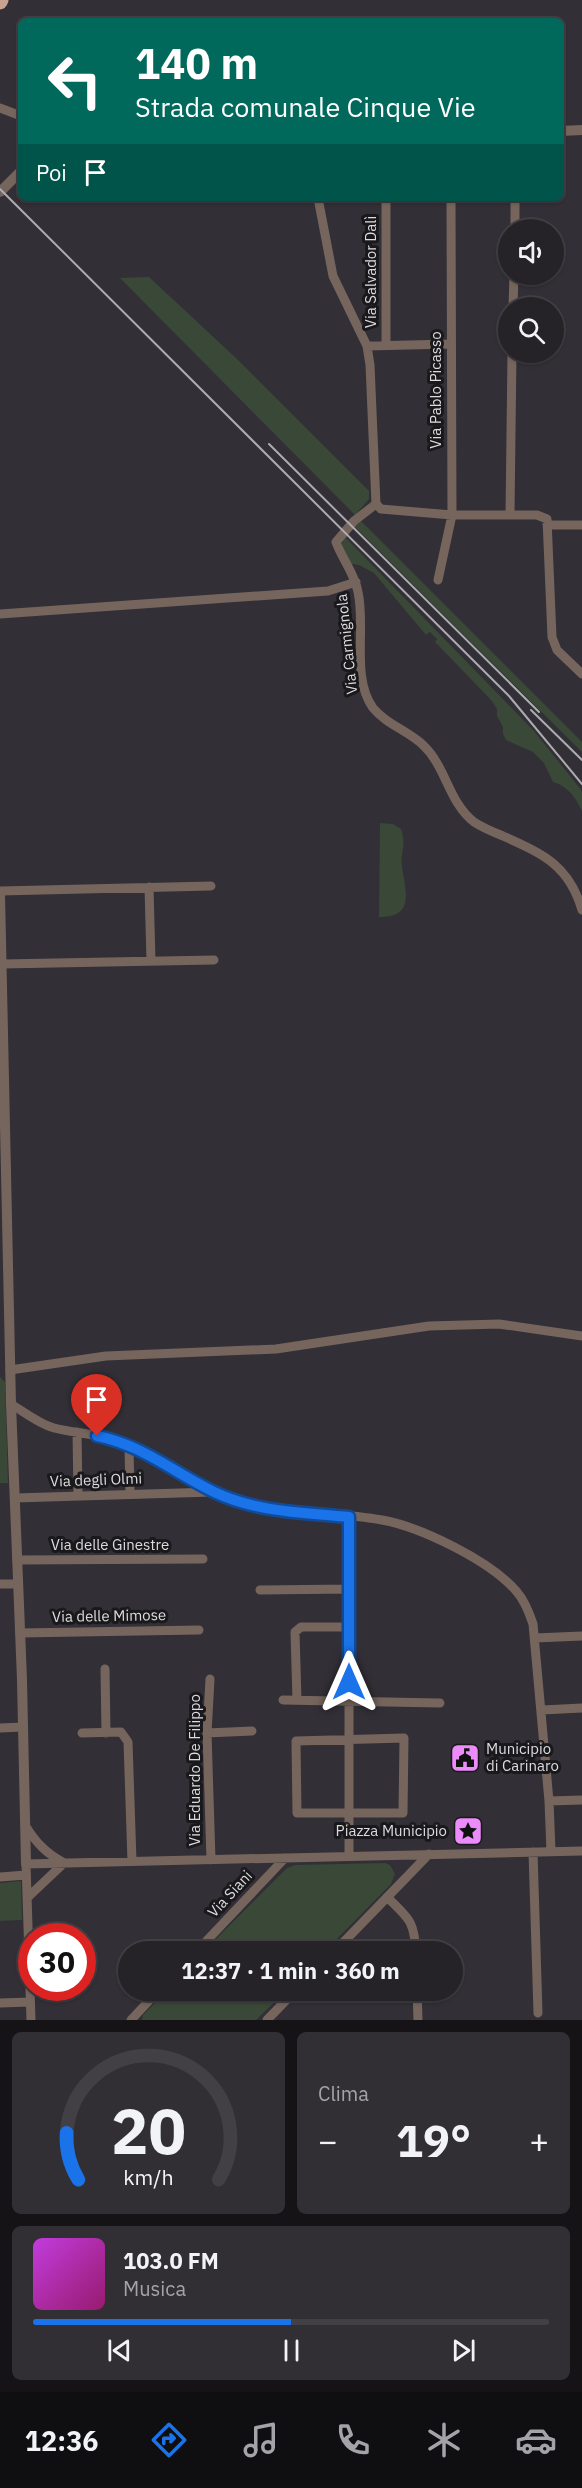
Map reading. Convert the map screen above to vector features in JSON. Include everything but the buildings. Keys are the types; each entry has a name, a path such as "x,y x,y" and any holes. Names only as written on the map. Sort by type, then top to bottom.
{"street":[{"path":"0,108 18,115"},
{"path":"564,131 582,130"},
{"path":"0,192 18,174"},
{"path":"319,201 333,276 367,346 370,365 376,504 381,510 452,515 537,515 547,519 552,637 557,650 582,674"},
{"name":"Via Salvador Dalì","path":"386,201 386,345"},
{"name":"Via Pablo Picasso","path":"438,580 452,515 451,201"},
{"path":"514,219 515,201"},
{"path":"367,346 451,344"},
{"path":"510,514 513,363"},
{"name":"Via Carmignola","path":"376,504 354,521 336,542 356,582 360,603 365,694 374,710 425,746 454,798 473,821 534,850 551,861 566,875 577,894 582,910"},
{"path":"547,525 582,525"},
{"path":"0,614 328,591 356,582"},
{"path":"31,2020 10,1370 0,893 211,886"},
{"path":"149,887 151,961"},
{"path":"2,964 214,960"},
{"path":"10,1370 115,1355 276,1349 429,1326 499,1324 582,1336"},
{"path":"11,1404 52,1428 110,1439 129,1447 214,1492 245,1503 277,1512 382,1520 414,1529 470,1556 498,1575 516,1591 526,1605 533,1624 542,1710 551,1851"},
{"path":"77,1432 78,1496"},
{"path":"129,1447 130,1494"},
{"name":"Via degli Olmi","path":"15,1498 214,1492"},
{"path":"349,1517 349,1857"},
{"name":"Via delle Ginestre","path":"17,1560 203,1559"},
{"path":"0,1584 18,1584"},
{"path":"260,1590 349,1589"},
{"path":"297,1700 295,1632 301,1627 349,1627"},
{"name":"Via delle Mimose","path":"20,1633 199,1630"},
{"path":"535,1638 582,1636"},
{"path":"105,1669 106,1733"},
{"name":"Via Eduardo De Filippo","path":"210,1679 207,1733 211,1860"},
{"path":"284,1700 440,1702"},
{"path":"542,1710 582,1708"},
{"path":"0,1728 23,1727"},
{"path":"207,1733 252,1731"},
{"path":"82,1733 121,1732 129,1742 132,1861"},
{"path":"349,1738 404,1738 403,1813 297,1813 296,1741 349,1738"},
{"path":"549,1801 582,1800"},
{"path":"26,1825 36,1843 48,1855 64,1863"},
{"path":"0,1877 26,1869 64,1863 582,1851"},
{"path":"533,1852 538,2013"},
{"path":"345,1941 429,1854"},
{"name":"Via Siani","path":"206,1941 285,1858"},
{"path":"27,1898 64,1863"},
{"path":"387,1897 408,1918 415,1929 416,1941"},
{"path":"131,2020 149,2001"},
{"path":"267,2020 285,2001"},
{"path":"417,2001 418,2020"},
{"path":"0,2003 30,2002"}],"green space":[{"path":"149,277 236,358 369,491 369,499 355,515 120,278"},
{"path":"361,521 582,742 582,752 354,526"},
{"path":"345,537 534,731 582,791 582,811 571,793 553,782 544,763 533,752 506,740 497,716 497,709 491,700 435,642 437,639 430,632 426,635 374,573 359,565 351,564 341,546"},
{"path":"380,823 393,824 401,829 406,901 399,913 379,917"},
{"path":"0,1377 5,1382 8,1483 0,1483"},
{"path":"385,1863 390,1865 395,1874 391,1884 335,1941 214,1941 287,1868 295,1865"},
{"path":"21,1881 22,1920 0,1921 0,1883"},
{"path":"157,2001 276,2001 256,2020 142,2020 143,2015"}],"railway":[{"path":"0,189 509,696 582,784"},
{"path":"269,444 539,712"},
{"path":"531,710 582,760"}],"place":[{"name":"Municipio di Carinaro","path":"465,1758"},
{"name":"Piazza Municipio","path":"468,1831"}],"route":[{"path":"97,1436 142,1452 214,1492 245,1503 277,1512 349,1517 349,1682"}]}
